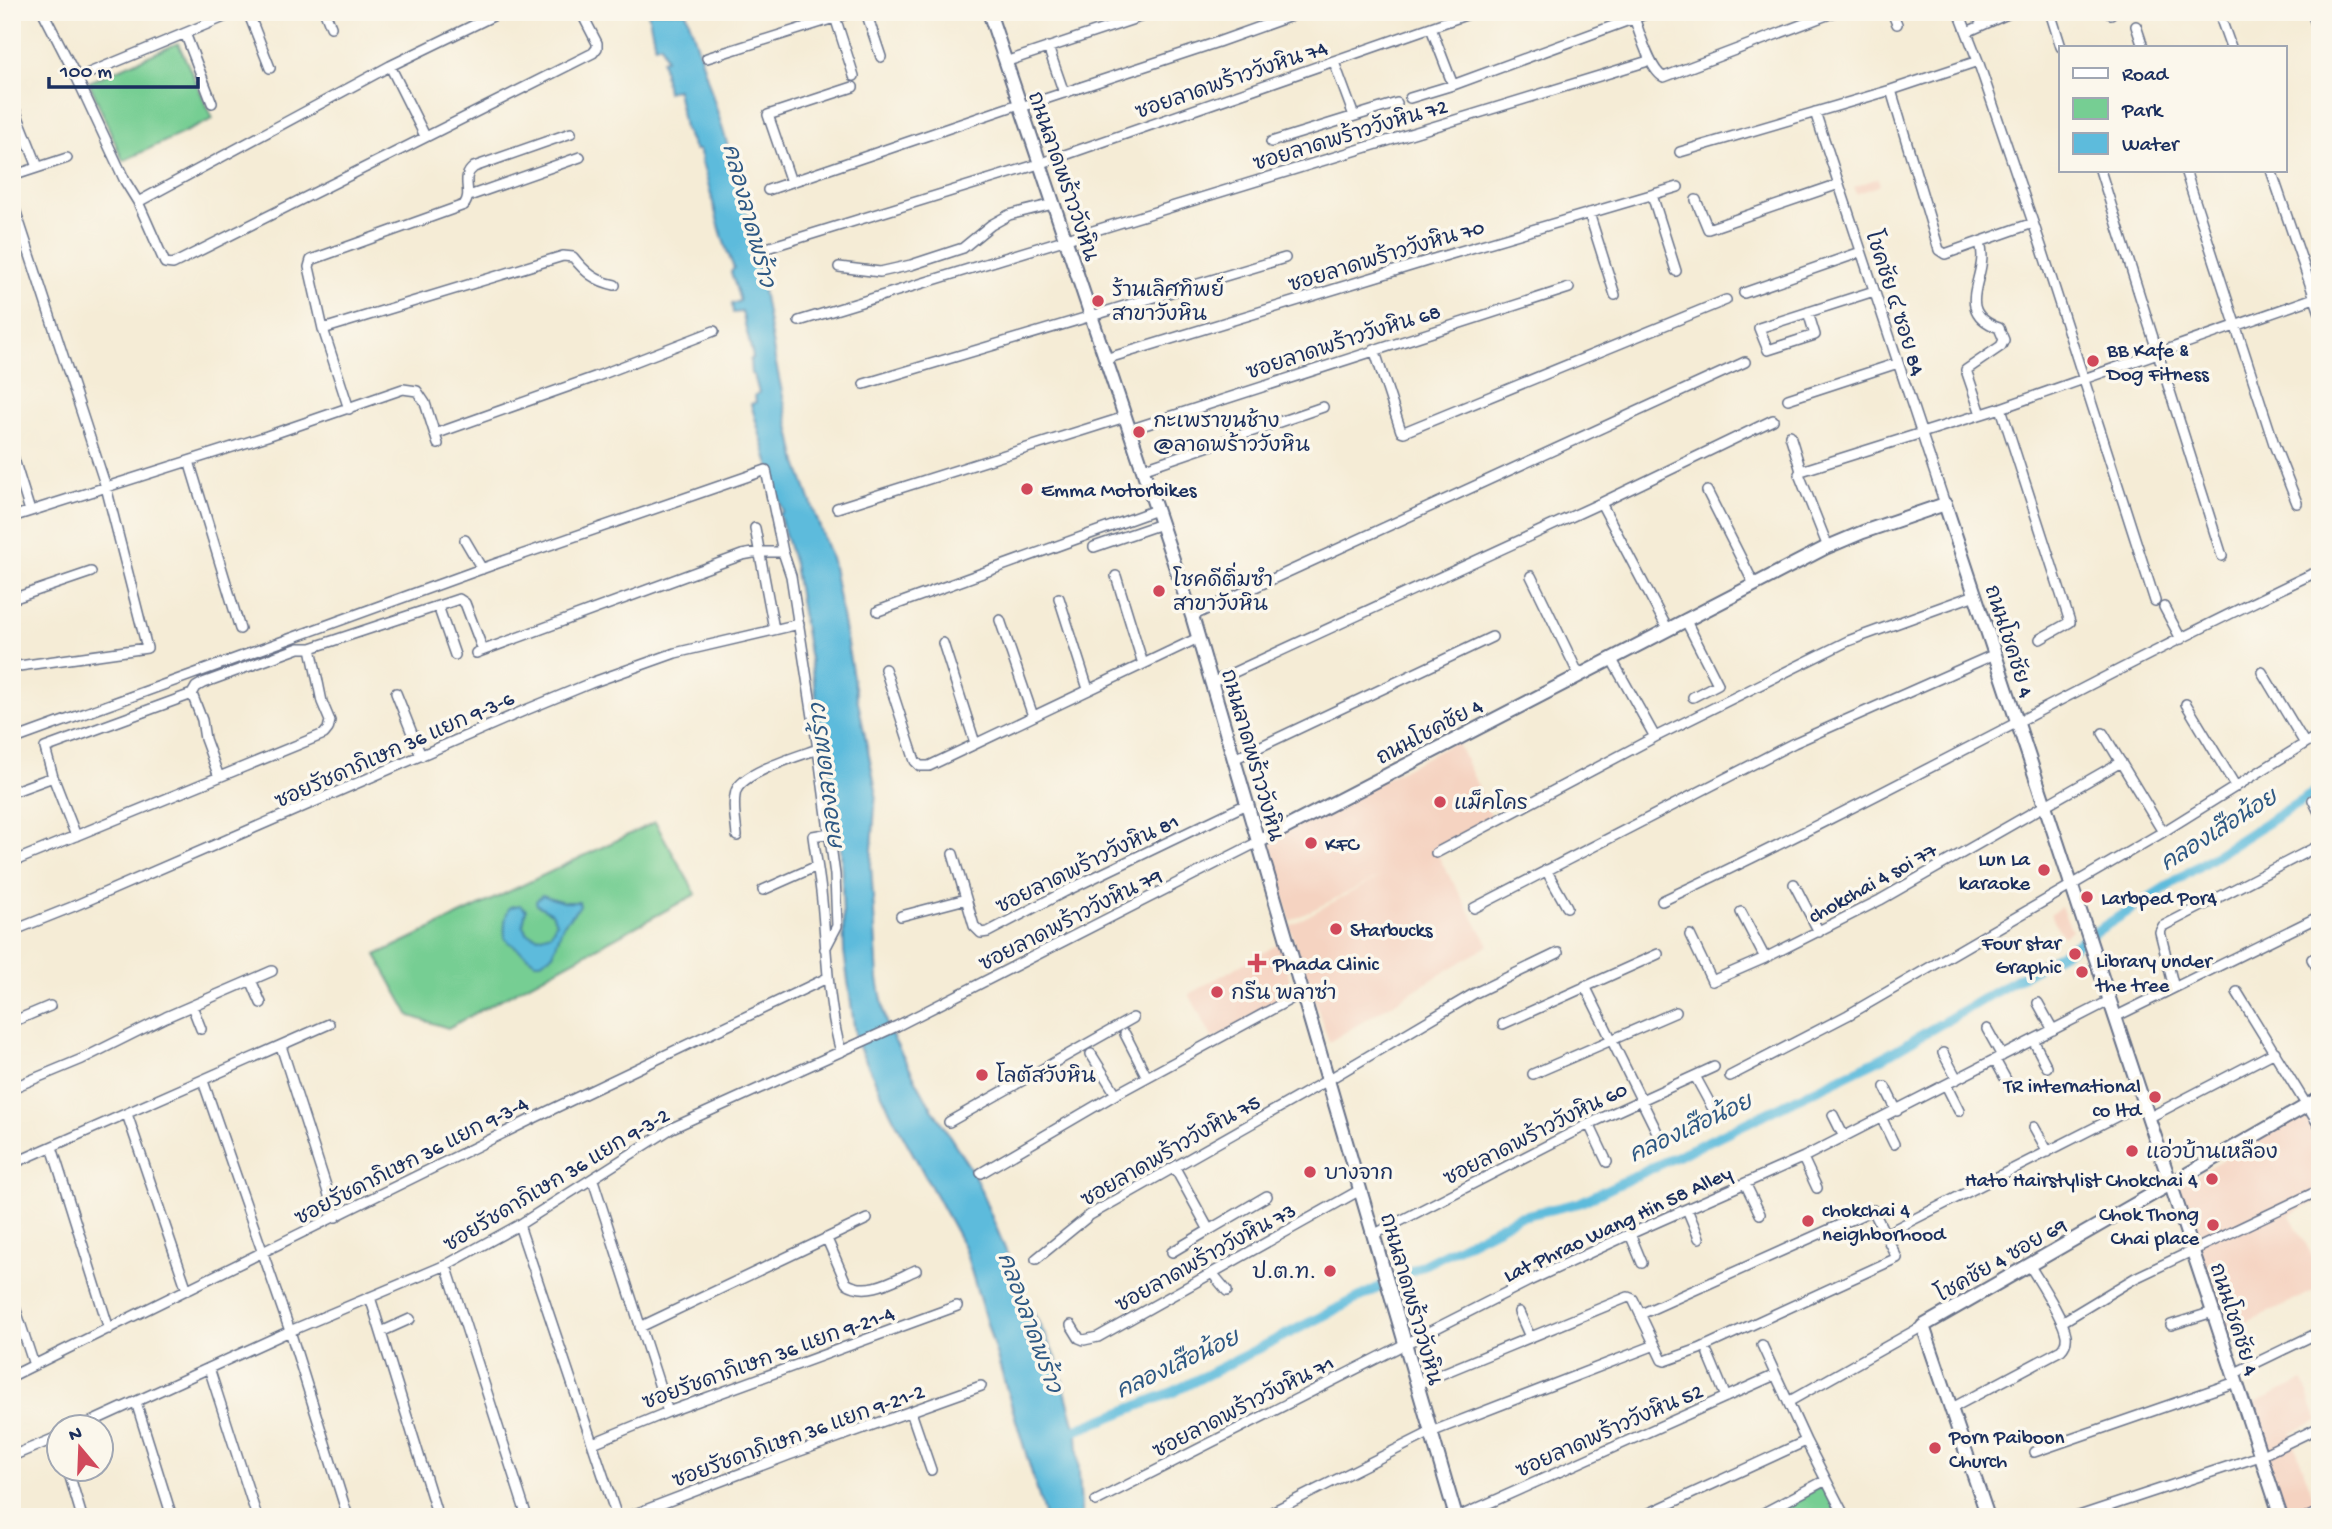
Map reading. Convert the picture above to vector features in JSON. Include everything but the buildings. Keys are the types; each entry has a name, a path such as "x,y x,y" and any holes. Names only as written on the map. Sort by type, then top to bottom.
{"street":[{"path":"77,78 236,12"},
{"path":"248,12 270,68"},
{"path":"325,12 331,27"},
{"path":"138,202 390,66 501,12"},
{"path":"48,14 165,263 173,264 593,53 597,43 581,12"},
{"path":"708,58 853,12"},
{"path":"866,12 881,57"},
{"name":"ถนนลาดพร้าววังหิน","path":"989,12 1192,616 1457,1517"},
{"path":"1005,62 1154,12"},
{"path":"768,190 1302,12"},
{"name":"ซอยลาดพร้าววังหิน 74","path":"770,247 1039,164 1474,12"},
{"path":"1410,99 1633,15 1651,12"},
{"path":"1633,15 1651,60 1664,77 1835,12"},
{"path":"1892,12 1897,24"},
{"path":"1959,12 2034,223 2082,379 2159,604 2180,639"},
{"path":"1977,12 1982,25"},
{"path":"1967,32 2012,12"},
{"path":"2050,12 2062,46"},
{"path":"2312,12 2320,36"},
{"path":"835,17 854,76"},
{"path":"2222,22 2231,46"},
{"path":"2136,26 2143,46"},
{"path":"1432,28 1453,85"},
{"path":"185,33 212,103"},
{"path":"1048,47 1064,93"},
{"path":"1680,152 1891,90 1978,61"},
{"path":"1334,62 1354,116"},
{"name":"ซอยลาดพร้าววังหิน 72","path":"799,321 1645,62"},
{"path":"390,66 425,136"},
{"path":"791,182 768,115 853,88"},
{"path":"1891,90 1939,250 1945,254 2034,223"},
{"path":"12,102 38,167"},
{"path":"1271,142 1397,103"},
{"name":"โชคชัย ๔ ซอย 84","path":"1815,112 1945,504"},
{"path":"349,409 323,330 309,267 311,260 464,205 469,196 466,178 468,171 571,133"},
{"path":"469,196 580,157"},
{"path":"12,176 67,158"},
{"path":"2101,172 2222,556"},
{"path":"2186,172 2235,326 2297,503"},
{"path":"2273,172 2317,297 2320,313"},
{"path":"1696,200 1708,229 1839,184"},
{"name":"ซอยลาดพร้าววังหิน 70","path":"1105,359 1678,187"},
{"path":"1652,195 1676,271"},
{"path":"12,200 106,487 146,648 14,666 12,655"},
{"path":"839,267 880,272 911,265 963,248 991,225 1009,215 1053,204"},
{"path":"1589,213 1615,295"},
{"path":"1980,243 1983,252 1973,301 1975,309 1991,325 1999,328 2004,340 2001,346 1966,370 1981,414"},
{"path":"1744,293 1861,252"},
{"path":"323,330 563,256 573,257 585,272 601,282 615,285"},
{"path":"864,384 1285,258"},
{"name":"ซอยลาดพร้าววังหิน 68","path":"1129,430 1569,288"},
{"path":"1808,312 1815,335 1768,350 1759,328 1808,312 1874,291"},
{"path":"1801,471 2001,408 2317,297"},
{"path":"1374,349 1401,431 1404,432 1726,300"},
{"path":"12,517 349,409 403,389 417,391 425,403 437,439 714,331"},
{"path":"1192,616 1745,362"},
{"path":"1788,399 1898,363"},
{"path":"1142,469 1323,407"},
{"path":"2001,408 2070,622 2040,639"},
{"path":"837,508 1125,417"},
{"path":"1212,684 1773,420"},
{"path":"1790,435 1801,471 1799,474 1828,547"},
{"path":"12,453 30,511"},
{"path":"188,461 240,629"},
{"path":"12,740 482,569 766,470 783,552 791,576 830,833 837,926 825,948"},
{"path":"1707,491 1754,584"},
{"path":"1601,503 1667,628"},
{"name":"ถนนโชคชัย 4","path":"1258,842 1828,547 1945,504 2281,1517"},
{"path":"878,611 1156,510"},
{"path":"1094,547 1161,524"},
{"path":"755,528 774,629"},
{"path":"465,540 482,569"},
{"path":"219,776 192,694 195,687 203,683 299,648 311,648 459,599 465,603 479,649 742,555 783,552"},
{"path":"12,598 91,572"},
{"path":"1662,901 2312,574"},
{"path":"1116,576 1143,664"},
{"path":"1531,576 1579,675"},
{"path":"1436,853 1655,737 1848,641 1975,595"},
{"path":"1059,598 1088,690"},
{"path":"438,606 455,654"},
{"path":"1685,619 1718,684 1693,697"},
{"path":"1000,620 1032,716"},
{"name":"ซอยรัชดาภิเษก 36 แยก 9-3-6","path":"12,931 292,813 521,712 629,669 675,653 799,624"},
{"path":"1234,759 1492,637"},
{"path":"885,669 915,761 920,766 929,766 1198,638"},
{"path":"943,643 975,743"},
{"path":"12,862 324,734 330,721 322,702 311,648"},
{"path":"1474,908 1794,743 1994,654"},
{"path":"1611,658 1655,737"},
{"path":"2262,673 2304,742"},
{"path":"396,693 421,756"},
{"path":"76,836 45,748 192,694"},
{"path":"2186,704 2236,787"},
{"path":"2103,733 2163,832"},
{"path":"1730,1076 1848,1015 2163,832 2320,734"},
{"path":"737,836 736,791 742,782 755,774 818,749"},
{"name":"chokchai 4 soi 77","path":"1690,935 1711,981 1765,958 1880,900 2121,762"},
{"path":"12,792 53,777"},
{"path":"2320,796 2314,800 2320,814"},
{"name":"ซอยลาดพร้าววังหิน 81","path":"953,854 975,926 981,933 988,932 1064,891 1247,804"},
{"path":"830,833 813,836 832,1021 841,1052"},
{"name":"ซอยลาดพร้าววังหิน 79","path":"897,1026 1258,842"},
{"path":"2174,988 2161,929 2320,845"},
{"path":"763,890 817,866"},
{"path":"1546,870 1567,907"},
{"path":"1794,884 1819,932"},
{"path":"901,916 966,899"},
{"path":"1741,912 1765,958"},
{"path":"2115,1017 2320,916"},
{"name":"ซอยลาดพร้าววังหิน 75","path":"1036,1259 1090,1215 1475,993 1558,953"},
{"path":"1503,1024 1658,954"},
{"path":"2312,959 2320,972"},
{"path":"12,1088 82,1059 272,971"},
{"name":"ซอยรัชดาภิเษก 36 แยก 9-3-4","path":"12,1376 536,1117 827,978"},
{"path":"251,980 261,1003"},
{"path":"1585,986 1658,1136"},
{"path":"2237,992 2320,1127"},
{"path":"981,1173 1116,1094 1302,993"},
{"name":"Lat Phrao Wang Hin 58 Alley","path":"1405,1342 1630,1234 1803,1158 2109,1000"},
{"path":"2038,1003 2053,1030"},
{"path":"12,1022 50,1006"},
{"path":"192,1006 201,1029"},
{"path":"1533,1074 1676,1012"},
{"path":"949,1122 1133,1018"},
{"path":"12,1164 329,1024"},
{"name":"ซอยรัชดาภิเษก 36 แยก 9-3-2","path":"108,1414 290,1331 446,1265 519,1225 672,1128 897,1026"},
{"path":"1987,1030 2010,1087"},
{"path":"1125,1034 1147,1077"},
{"path":"2033,1040 2047,1067"},
{"path":"281,1046 336,1217"},
{"path":"1943,1052 1957,1079"},
{"path":"2148,1118 2275,1052"},
{"path":"1091,1055 1116,1094"},
{"name":"ซอยลาดพร้าววังหิน 60","path":"1374,1235 1589,1124 1714,1067"},
{"path":"1695,1076 1713,1109"},
{"path":"203,1081 290,1331 348,1517"},
{"path":"1946,1085 1959,1111"},
{"path":"1885,1087 1897,1111"},
{"name":"โชคชัย 4 ซอย 69","path":"1923,1326 2320,1098"},
{"path":"1885,1234 2143,1103"},
{"path":"127,1114 187,1290"},
{"path":"1833,1115 1844,1137"},
{"path":"1882,1119 1894,1144"},
{"path":"1589,1124 1607,1162"},
{"path":"2034,1127 2048,1152"},
{"path":"52,1147 109,1329"},
{"path":"1803,1158 1817,1188"},
{"path":"1175,1168 1209,1230"},
{"path":"593,1180 668,1412"},
{"path":"1745,1183 1760,1214"},
{"name":"ซอยลาดพร้าววังหิน 73","path":"1071,1325 1079,1338 1084,1340 1098,1337 1360,1190"},
{"path":"2062,1322 2135,1278 2320,1190"},
{"path":"1172,1252 1267,1196"},
{"path":"1686,1209 1699,1238"},
{"path":"1417,1384 1628,1297 1633,1299 1662,1360 1665,1361 1699,1349 1897,1258 1873,1210 1641,1314"},
{"path":"640,1327 867,1219"},
{"path":"519,1225 617,1517"},
{"path":"1630,1234 1642,1263"},
{"path":"827,1238 846,1283 852,1287 867,1289 881,1286 916,1270"},
{"path":"446,1265 527,1517"},
{"path":"1952,1408 2061,1350 2066,1344 2062,1322 2030,1266"},
{"path":"1212,1273 1227,1291"},
{"path":"370,1297 438,1517"},
{"path":"13,1305 34,1365"},
{"name":"ซอยรัชดาภิเษก 36 แยก 9-21-4","path":"593,1443 668,1412 957,1306"},
{"path":"1519,1312 1530,1337"},
{"path":"2171,1325 2213,1312"},
{"path":"380,1332 410,1319"},
{"path":"1788,1402 1923,1326 1988,1517"},
{"path":"2034,1452 2234,1378 2320,1332"},
{"name":"ซอยลาดพร้าววังหิน 71","path":"1096,1501 1405,1342"},
{"path":"1262,1517 1431,1432 1655,1345"},
{"path":"1762,1345 1844,1517"},
{"path":"1708,1353 1726,1397"},
{"path":"209,1368 257,1517"},
{"name":"ซอยลาดพร้าววังหิน 52","path":"1457,1517 1775,1376"},
{"name":"ซอยรัชดาภิเษก 36 แยก 9-21-2","path":"627,1517 981,1387"},
{"path":"136,1402 172,1517"},
{"path":"911,1412 932,1470"},
{"path":"2076,1517 2260,1456 2320,1427"},
{"path":"1641,1517 1806,1441"},
{"path":"12,1456 46,1444"},
{"path":"1756,1517 1825,1480"},
{"path":"72,1484 82,1517"},
{"path":"2308,1517 2320,1511"}],"shaded area":[{"path":"1878,178 1880,185 1856,194 1854,187"},
{"path":"1457,741 1492,817 1434,849 1489,945 1329,1042 1289,926 1385,874 1290,921 1270,840"},
{"path":"2061,907 2072,930 2063,937 2050,914"},
{"path":"1280,943 1294,995 1213,1039 1189,994"},
{"path":"2320,1103 2320,1200 2290,1215 2320,1270 2320,1288 2224,1333 2178,1186"},
{"path":"2303,1381 2318,1421 2291,1433 2320,1517 2285,1517 2248,1406"}],"green space":[{"path":"178,43 213,119 123,161 89,82"},
{"path":"655,822 696,894 448,1028 410,1016 376,955"},
{"path":"1821,1486 1827,1490 1841,1517 1761,1517"}],"water":[{"name":"คลองลาดพร้าว","path":"648,12 686,12 694,35 751,222 775,359 797,463 832,561 876,790 871,865 878,979 887,1027 928,1102 974,1174 1023,1292 1056,1357 1077,1435 1083,1517 1045,1517 964,1247 893,1117 856,1041 844,951 841,849 836,815 794,564 779,514 783,512 751,404 756,402 755,395 759,393 754,375 751,374 750,360 753,357 742,312 733,313 732,304 740,301 731,272 734,268 720,228 702,159 684,128 677,89 667,92 662,60 666,59 661,44 655,46"},
{"path":"542,895 563,902 579,902 580,906 563,925 553,954 541,962 535,962 505,939 505,922 510,907 520,905 526,910 523,925 527,933 538,937 551,933 556,923 552,913 537,905 536,901"}],"waterway":[{"name":"คลองเสือน้อย","path":"1064,1435 1173,1392 1518,1217 1579,1203 1884,1057 2067,950 2320,789"}],"place":[{"name":"ร้านเลิศทิพย์ สาขาวังหิน","path":"1098,301"},
{"name":"BB Kafe & Dog Fitness","path":"2093,361"},
{"name":"กะเพราขุนช้าง @ลาดพร้าววังหิน","path":"1139,432"},
{"name":"Emma Motorbikes","path":"1027,489"},
{"name":"โชคดีติ่มซำ สาขาวังหิน","path":"1159,591"},
{"name":"แม็คโคร","path":"1440,802"},
{"name":"KFC","path":"1311,843"},
{"name":"Lun La karaoke","path":"2044,870"},
{"name":"Larbped Por4","path":"2087,897"},
{"name":"Starbucks","path":"1336,929"},
{"name":"Four star Graphic","path":"2075,954"},
{"name":"Phada Clinic","path":"1257,963"},
{"name":"Library under the tree","path":"2082,972"},
{"name":"กรีน พลาซ่า","path":"1217,992"},
{"name":"โลตัสวังหิน","path":"982,1075"},
{"name":"TR international co ltd","path":"2155,1097"},
{"name":"แอ่วบ้านเหลือง","path":"2132,1151"},
{"name":"บางจาก","path":"1310,1172"},
{"name":"Hato Hairstylist Chokchai 4","path":"2212,1179"},
{"name":"chokchai 4 neighborhood","path":"1808,1221"},
{"name":"Chok Thong Chai place","path":"2213,1225"},
{"name":"ป.ต.ท.","path":"1330,1271"},
{"name":"Porn Paiboon Church","path":"1935,1448"}]}
